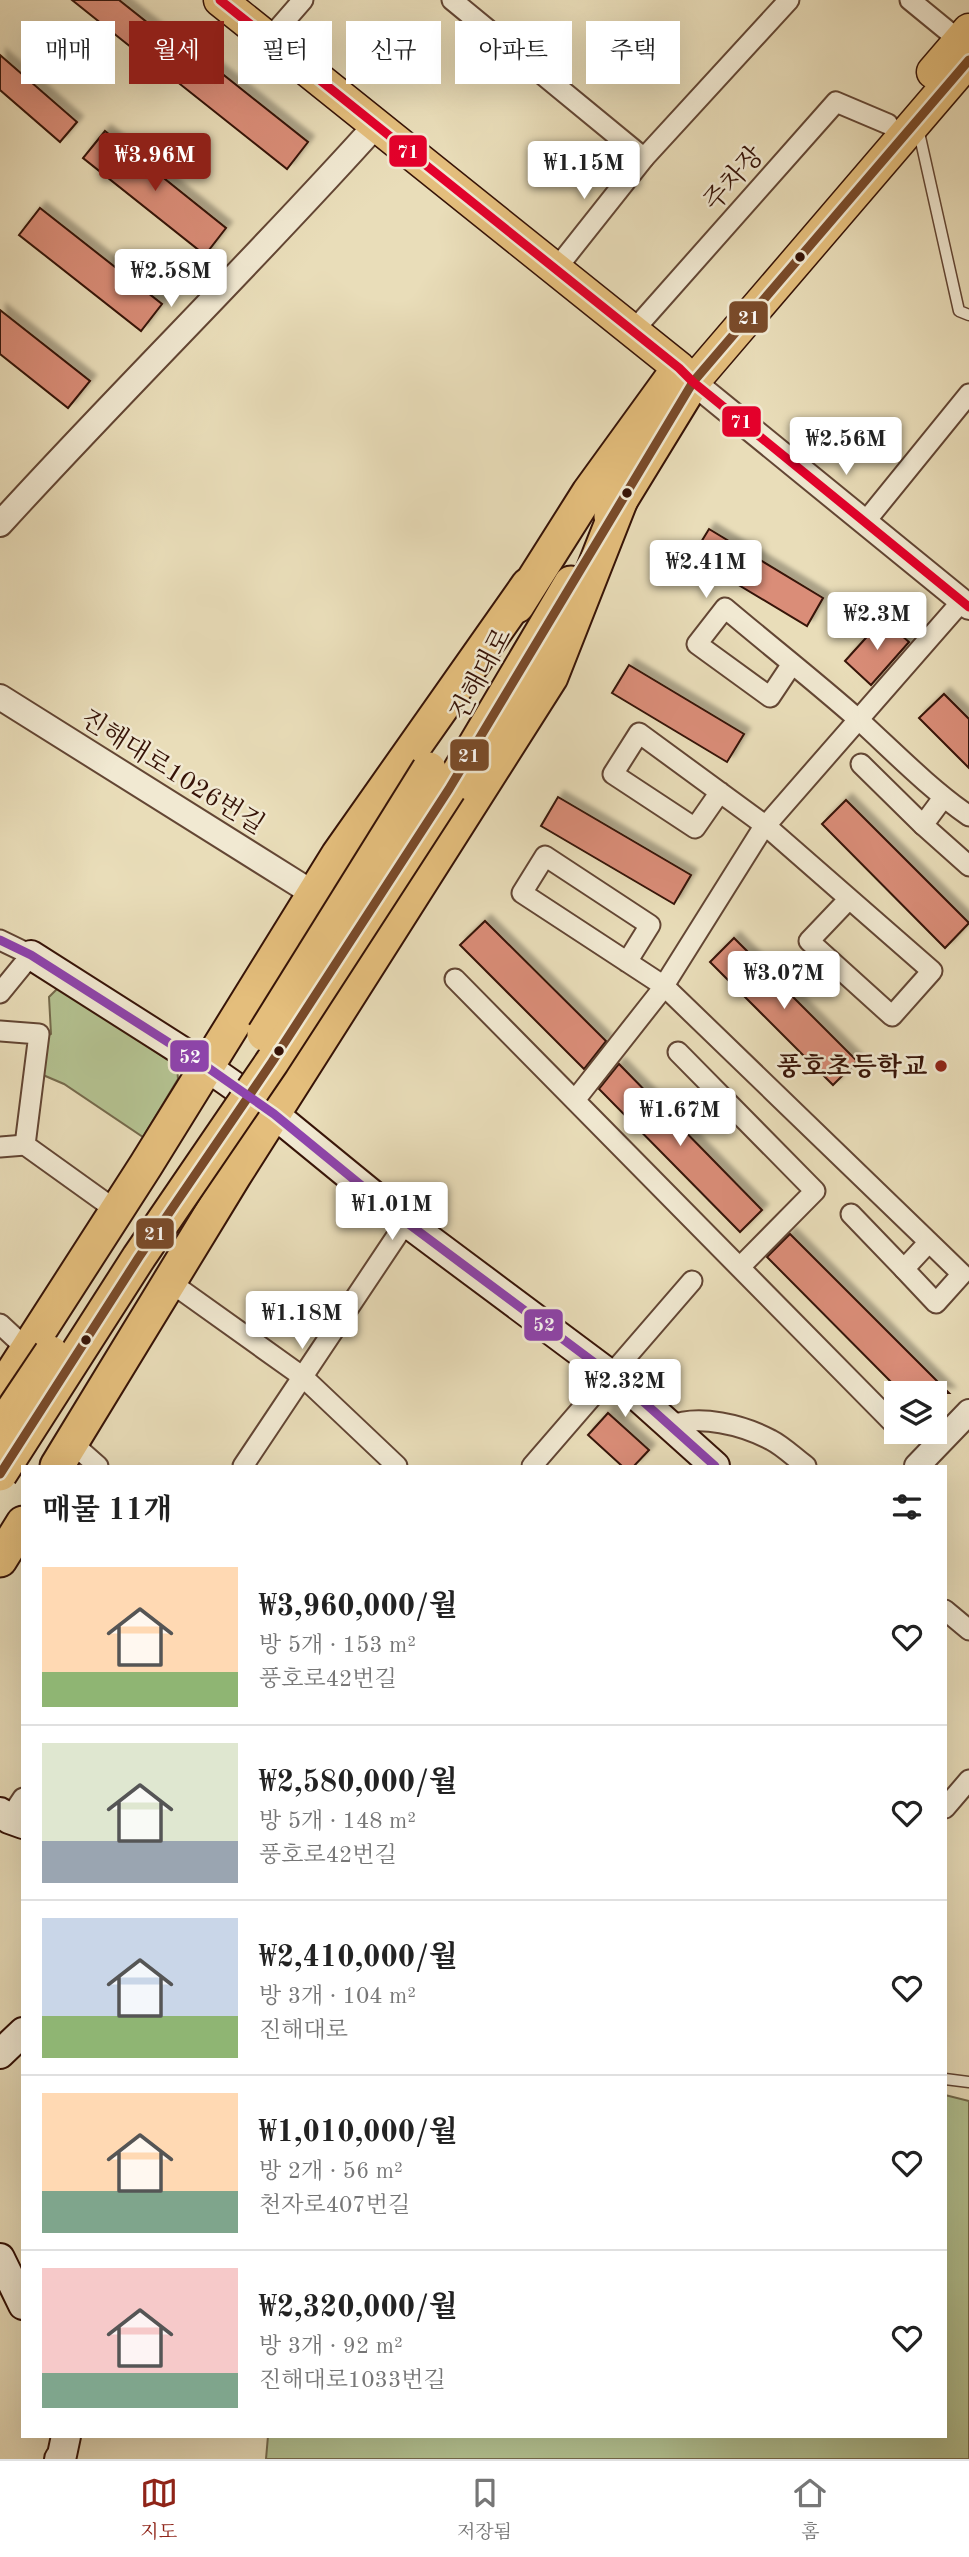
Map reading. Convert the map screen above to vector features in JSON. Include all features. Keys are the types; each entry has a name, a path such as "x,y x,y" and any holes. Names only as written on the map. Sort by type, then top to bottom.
{"highway":[{"name":"진해대로","path":"0,1429 439,779 622,497 686,375"},
{"name":"진해대로","path":"0,1474 139,1258 272,1062 439,779 528,585 589,492 686,375"},
{"path":"65,1455 274,1114 551,677 622,497"},
{"path":"0,1392 117,1211 338,855 528,585"},
{"path":"0,1560 21,1526"}],"main road":[{"path":"220,0 246,21"},
{"name":"진해대로","path":"686,375 966,43"},
{"path":"325,84 686,375"},
{"path":"31,955 207,1067 274,1114 406,1222 611,1376 714,1465"},
{"path":"0,2054 21,2034"},
{"path":"0,2258 21,2301"},
{"path":"59,2459 66,2438"}],"street":[{"path":"285,21 303,0"},
{"path":"453,0 645,158"},
{"path":"556,269 645,158 789,0"},
{"path":"910,0 966,43"},
{"name":"주차장","path":"633,331 836,102 902,122"},
{"path":"0,524 90,425 307,202 376,125"},
{"path":"575,1100 664,986 766,825 858,720 966,604 686,375"},
{"path":"865,522 969,394"},
{"path":"792,664 769,697 697,644 725,608 792,664 858,720 943,798 969,816"},
{"name":"진해대로1026번길","path":"0,697 314,894"},
{"path":"720,792 695,828 613,774 639,733 766,825 932,971 892,1016 809,942 849,899"},
{"path":"861,764 969,866"},
{"path":"923,825 943,798"},
{"path":"627,962 650,925 545,856 522,893 627,962 664,986 962,1274 936,1303 851,1214"},
{"path":"0,940 31,955 0,993"},
{"path":"455,979 884,1414"},
{"path":"0,1031 39,1034 25,1145"},
{"path":"678,1052 815,1191 740,1267"},
{"path":"0,1146 25,1145 117,1211"},
{"path":"244,1465 406,1222"},
{"path":"904,1269 929,1242"},
{"path":"533,1465 692,1281"},
{"path":"170,1282 303,1377 396,1465"},
{"path":"0,1324 27,1350"},
{"path":"918,1465 969,1412"},
{"path":"670,1426 682,1421 699,1420 736,1427 772,1440 805,1465"},
{"path":"65,1455 95,1465"},
{"path":"947,1612 969,1630"},
{"path":"947,1806 969,1780"}],"lane":[{"path":"902,122 959,311 969,315"},
{"path":"947,2079 969,2082"}],"green space":[{"path":"59,987 177,1066 178,1079 143,1137 64,1084 43,1075 45,1037 51,1034 49,997"},
{"path":"947,2096 969,2101 969,2459 266,2459 268,2438 947,2438"}],"building":[{"path":"72,0 119,0 145,21 129,21 129,46 115,34 115,21 98,21"},
{"path":"0,55 21,73 21,84 33,84 77,122 60,142 0,90"},
{"path":"224,75 308,142 287,169 180,84 224,84"},
{"path":"105,131 226,228 205,255 83,158"},
{"path":"40,208 162,304 141,331 19,235"},
{"path":"0,310 90,381 68,408 0,354"},
{"path":"709,529 823,598 807,626 692,557"},
{"path":"883,619 909,642 871,685 845,661"},
{"path":"629,665 744,734 727,762 612,693"},
{"path":"944,694 969,719 969,768 919,718"},
{"path":"558,797 691,875 674,904 541,826"},
{"path":"846,800 969,923 945,948 822,824"},
{"path":"485,921 606,1041 584,1069 460,945"},
{"path":"734,938 857,1061 833,1085 710,962"},
{"path":"619,1064 762,1210 740,1232 599,1089"},
{"path":"790,1234 937,1381 890,1381 767,1257"},
{"path":"608,1413 649,1450 635,1465 621,1465 588,1435"}],"transit line":[{"name":"71","path":"220,0 679,368 969,607"},
{"name":"21","path":"0,1474 139,1257 272,1062 449,789 693,382 969,60"},
{"name":"52","path":"0,940 31,955 207,1067 274,1114 406,1222 627,1387 714,1465"}],"place":[{"name":"풍호초등학교","path":"941,1066"}]}
